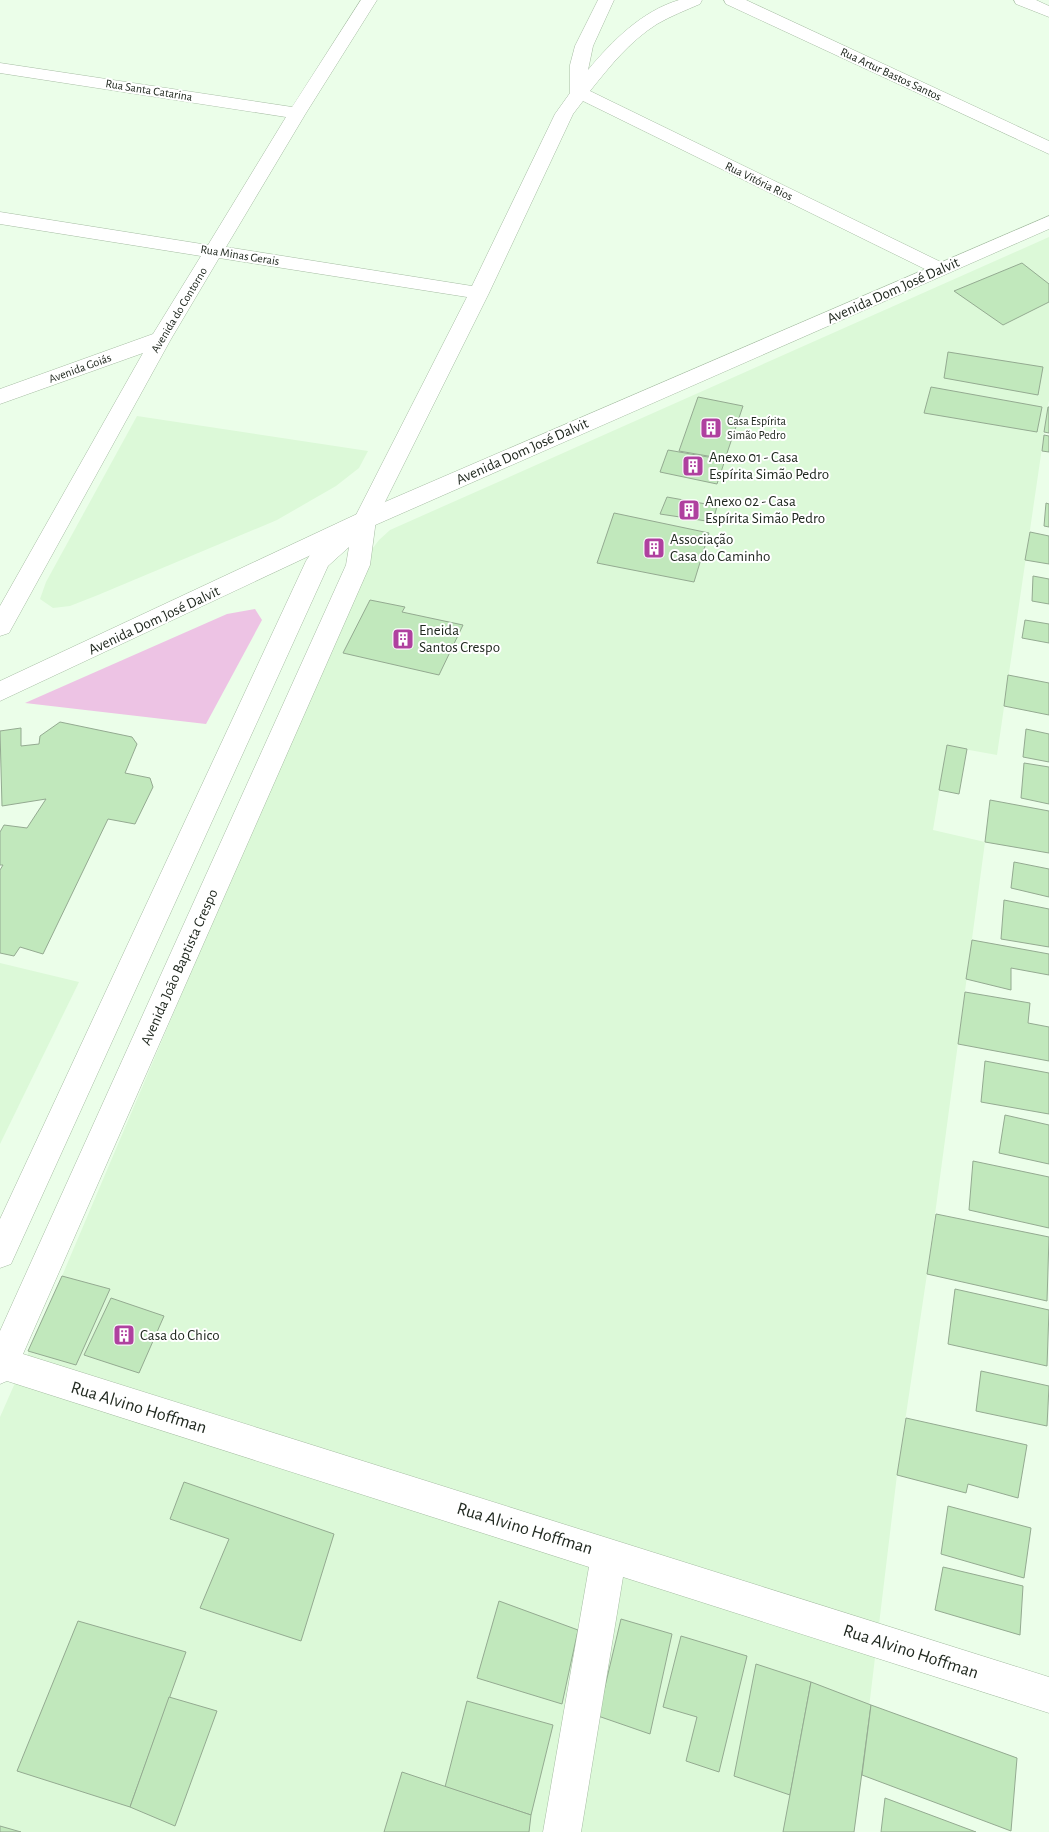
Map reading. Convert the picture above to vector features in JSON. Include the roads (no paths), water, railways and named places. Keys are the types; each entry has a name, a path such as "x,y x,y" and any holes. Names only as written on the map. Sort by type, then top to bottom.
{"street":[{"name":"Avenida do Contorno","path":"0,627 161,339 297,113 369,0"},
{"path":"579,92 579,65 584,46 606,0"},
{"path":"0,1253 318,561 365,520 479,293 564,114 579,92 627,40 651,20 694,0"},
{"name":"Rua Artur Bastos Santos","path":"732,0 1049,148"},
{"path":"1022,0 1049,12"},
{"name":"Rua Santa Catarina","path":"0,68 297,113"},
{"name":"Rua Vitória Rios","path":"579,92 940,269"},
{"name":"Rua Minas Gerais","path":"0,218 215,250 479,293"},
{"name":"Avenida Dom José Dalvit","path":"0,692 365,520 1049,222"},
{"name":"Avenida Goiás","path":"0,397 161,339"},
{"name":"Avenida João Baptista Crespo","path":"1,1365 358,565 365,520"},
{"name":"Rua Alvino Hoffman","path":"1,1365 609,1555 1049,1696"},
{"path":"562,1832 609,1555"}],"place":[{"name":"Casa Espírita Simão Pedro","path":"711,428"},
{"name":"Anexo 01 - Casa Espírita Simão Pedro","path":"693,466"},
{"name":"Anexo 02 - Casa Espírita Simão Pedro","path":"689,510"},
{"name":"Associação Casa do Caminho","path":"654,548"},
{"name":"Eneida Santos Crespo","path":"403,639"},
{"name":"Casa do Chico","path":"124,1335"}]}
